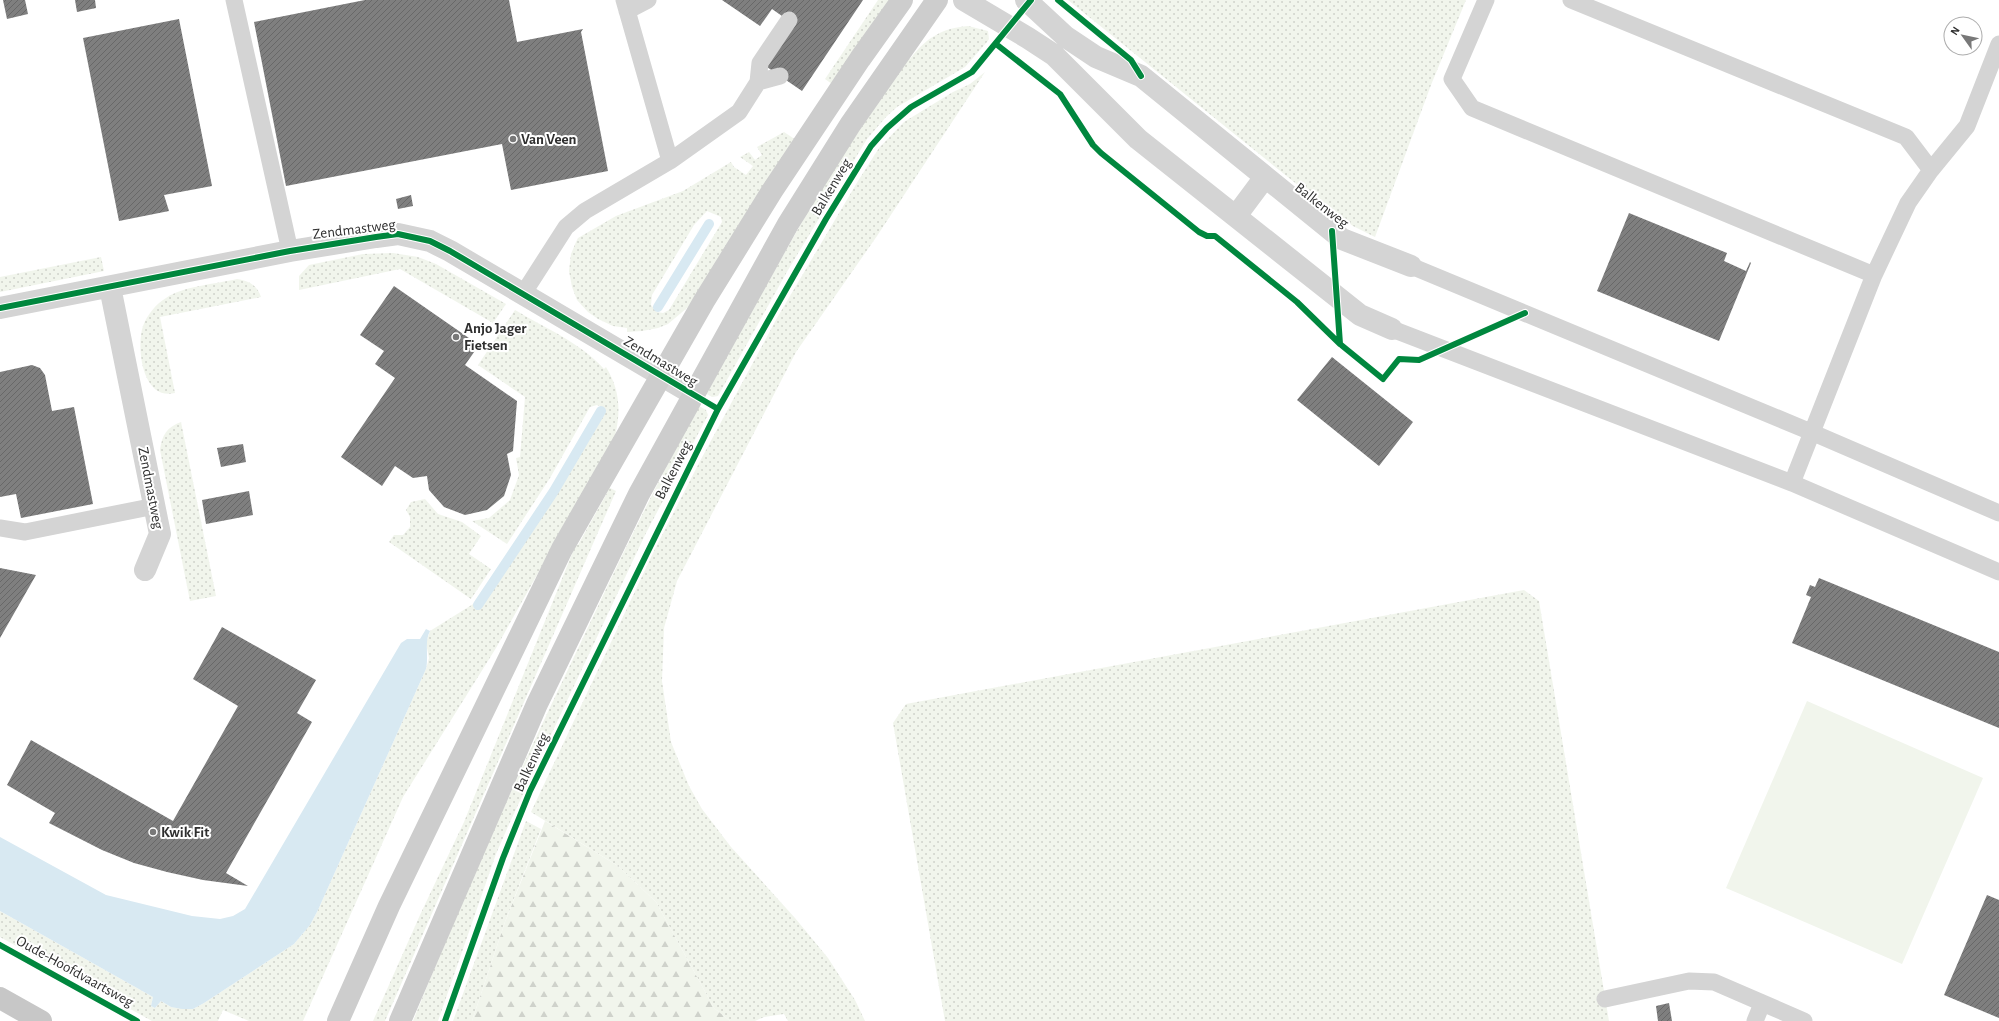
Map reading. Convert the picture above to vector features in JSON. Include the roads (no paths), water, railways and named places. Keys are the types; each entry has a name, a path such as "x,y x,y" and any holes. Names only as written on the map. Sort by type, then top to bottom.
{"main road":[{"path":"338,1021 389,906 562,549 661,375 772,191 860,59 902,0"},
{"name":"Balkenweg","path":"400,1021 537,704 639,494 693,394 792,218 850,125 937,0"},
{"path":"0,998 40,1021"}],"street":[{"path":"964,0 1054,55 1138,139 1360,316 1392,329"},
{"name":"Balkenweg","path":"1026,0 1066,37 1096,57 1141,76 1342,239 1411,266"},
{"path":"1236,216 1265,177"},
{"name":"Zendmastweg","path":"0,308 290,251 398,234 430,241 693,394"},
{"name":"Zendmastweg","path":"110,287 160,534 145,570"}],"lane":[{"path":"234,0 290,251"},
{"path":"648,0 626,5 670,161"},
{"path":"1486,0 1452,79 1472,108 1874,275"},
{"path":"1571,0 1906,137 1931,170"},
{"path":"523,294 566,227 585,211 670,161 739,112 758,82 760,63 778,40 789,20"},
{"path":"1792,484 1811,432 1874,275 1908,203 1931,170 1967,126 1999,44"},
{"path":"758,82 780,76"},
{"path":"1411,266 1811,432 1999,513"},
{"path":"1392,329 1792,484 1999,572"},
{"path":"0,528 25,532 155,506"},
{"path":"1605,999 1690,981 1714,982 1804,1021"},
{"path":"1755,1021 1762,1004"}],"waterway":[{"path":"658,307 709,224"},
{"path":"478,605 554,491 601,411"}],"place":[{"name":"Van Veen","path":"513,139"},
{"name":"Anjo Jager Fietsen","path":"456,337"},
{"name":"Kwik Fit","path":"153,832"}]}
